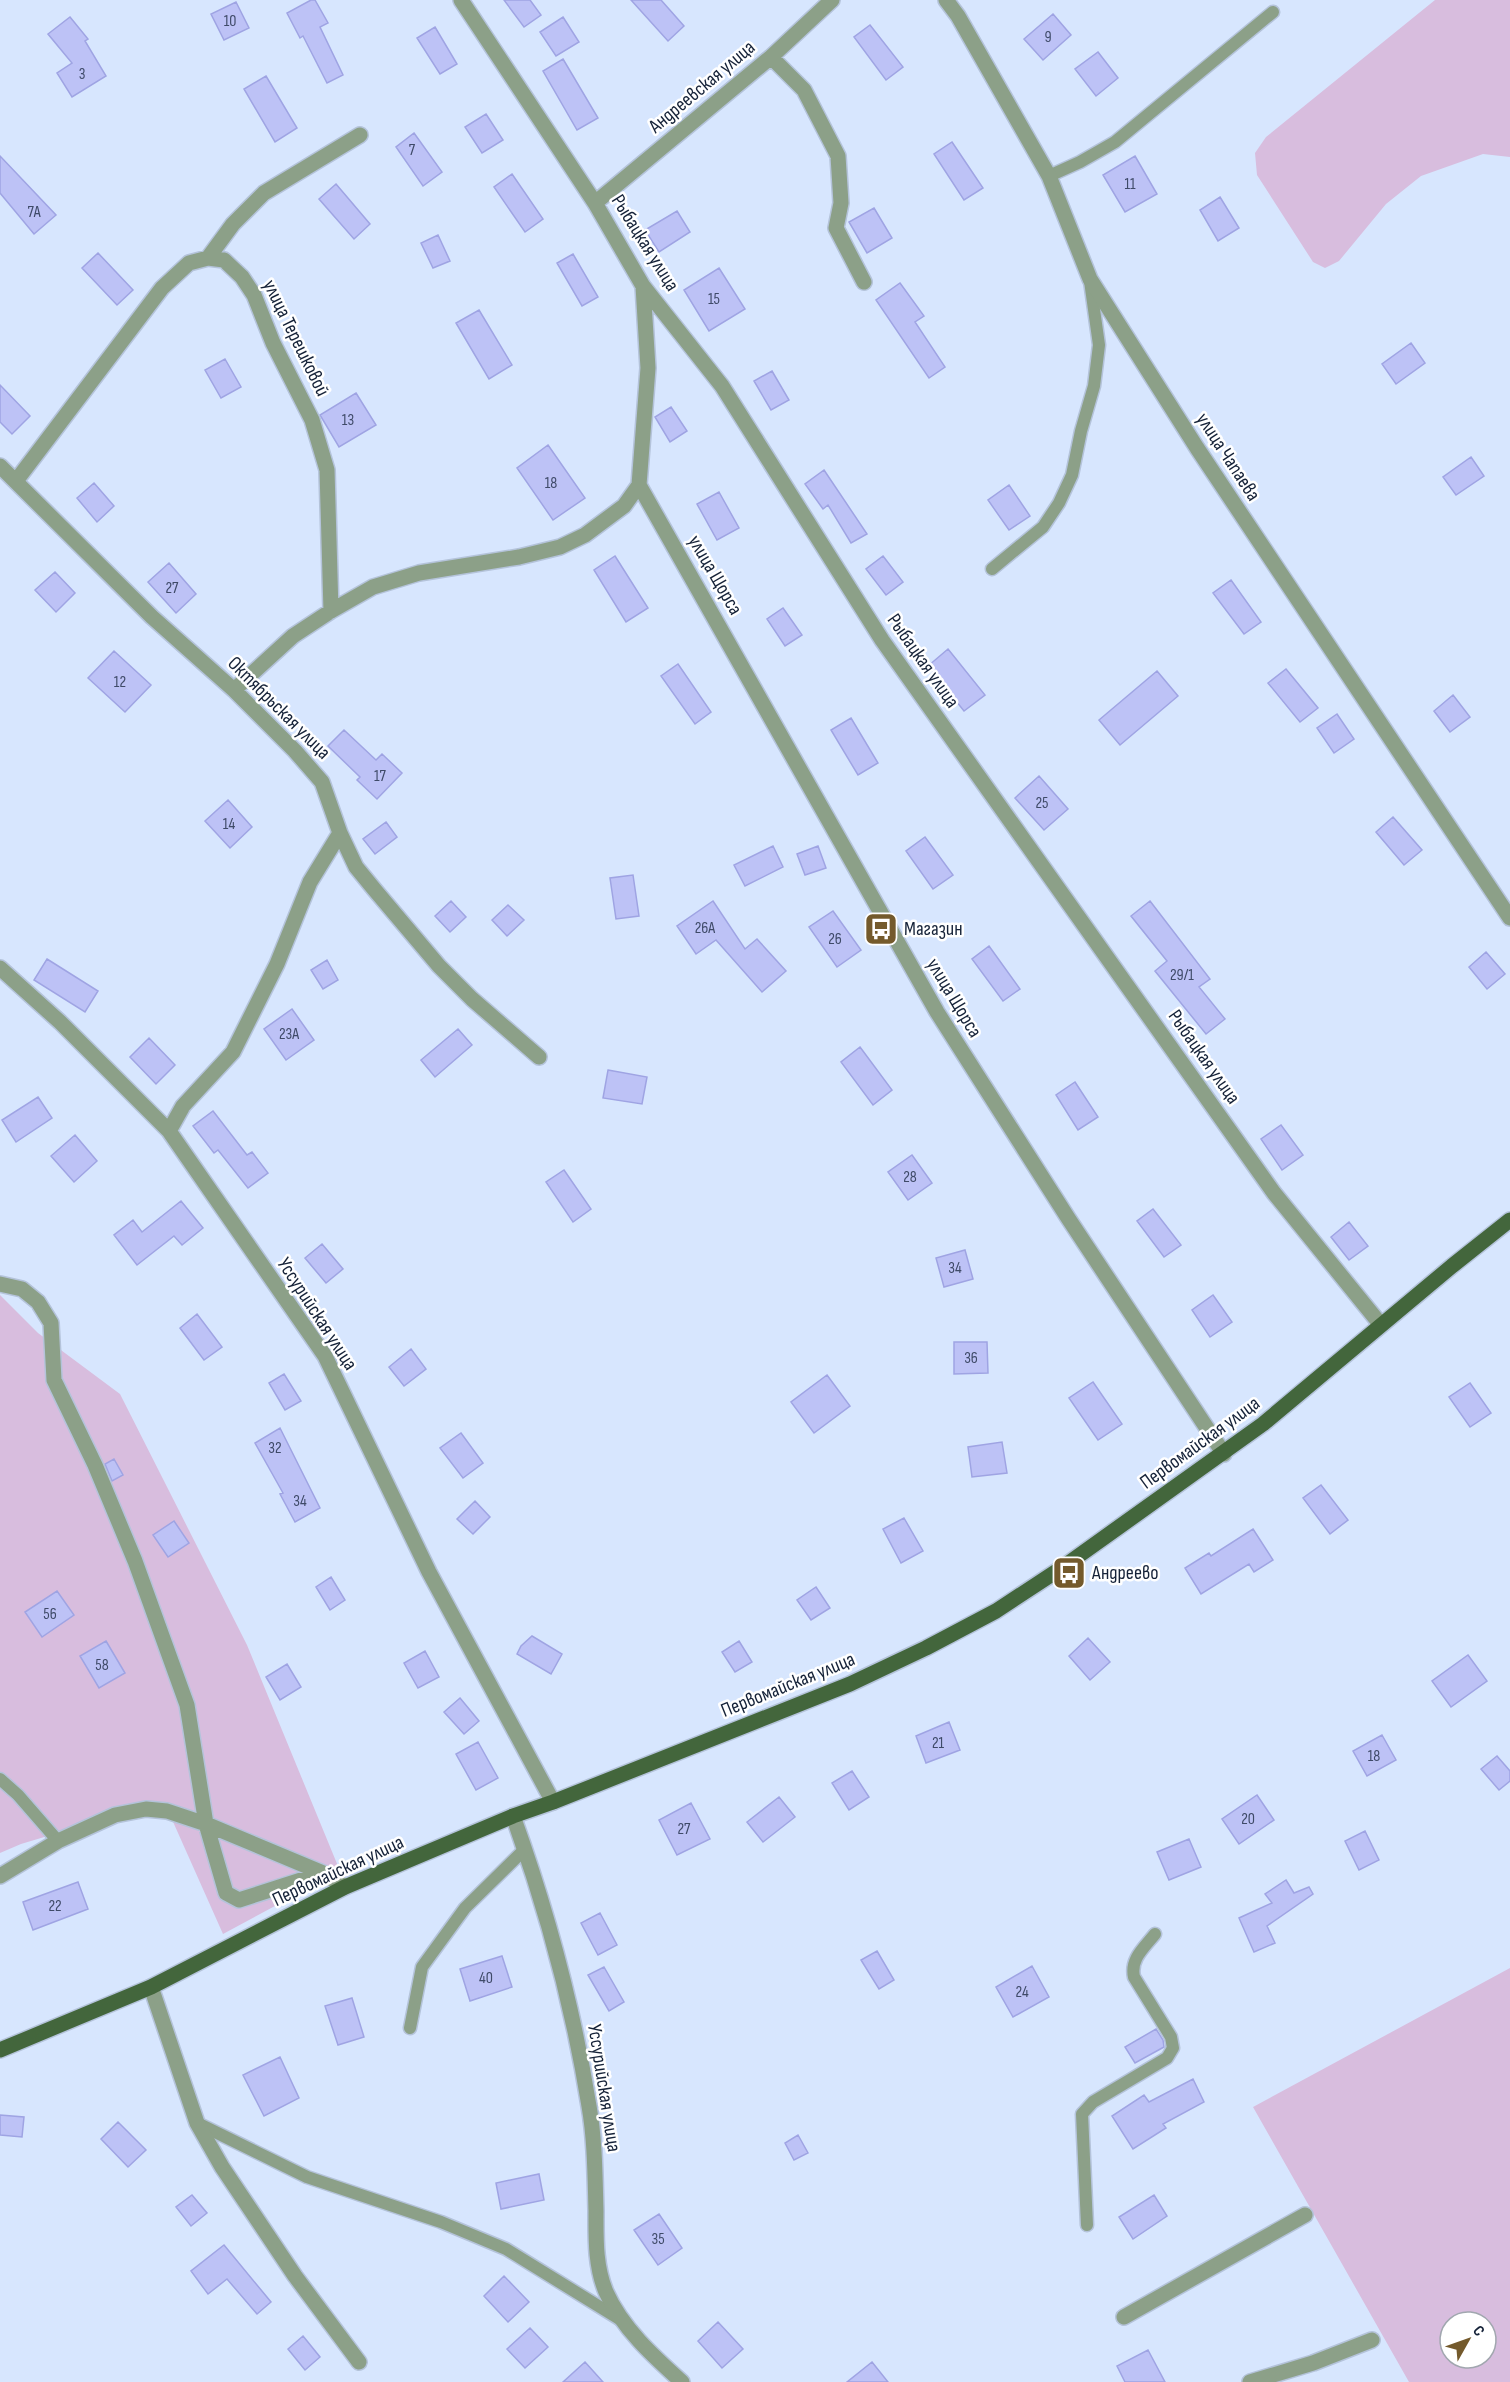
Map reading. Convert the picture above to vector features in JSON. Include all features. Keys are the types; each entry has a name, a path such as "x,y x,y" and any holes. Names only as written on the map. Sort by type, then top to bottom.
{"main road":[{"name":"Первомайская улица","path":"0,2050 151,1987 345,1887 513,1816 849,1684 926,1648 1006,1605 1224,1454 1510,1220"}],"street":[{"name":"Андреевская улица","path":"595,202 771,57 831,0"},
{"name":"улица Чапаева","path":"946,0 958,16 1049,176 1090,279 1197,448 1510,918"},
{"name":"Рыбацкая улица","path":"464,1 595,202 643,286 722,386 882,640 1275,1193 1381,1325"},
{"path":"771,57 804,90 838,156 841,203 836,228 864,282"},
{"path":"16,482 162,288 189,263 208,258 233,224 264,193 360,135"},
{"name":"улица Терешковой","path":"208,258 224,260 242,277 254,296 273,343 312,420 327,470 331,611"},
{"path":"234,690 293,636 373,587 419,573 519,557 560,547 585,535 624,506 639,485 648,368 643,286"},
{"name":"Октябрьская улица","path":"0,466 152,617 234,690 295,751 322,782 340,833 357,867 439,966 472,999 539,1057"},
{"name":"улица Щорса","path":"639,485 937,1012 1068,1218 1224,1454"},
{"path":"169,1131 183,1106 232,1052 278,964 310,882 340,833"},
{"name":"Уссурийская улица","path":"0,968 60,1022 169,1131 325,1356 429,1572 553,1802"},
{"path":"0,1284 22,1289 38,1302 51,1323 54,1380 95,1465 135,1560 186,1705 206,1824 226,1893 239,1900 323,1873"},
{"path":"0,1876 58,1841 115,1815 146,1809 167,1811 206,1824 323,1873 345,1887"},
{"name":"Уссурийская улица","path":"513,1816 565,1985 590,2108 597,2261 606,2291 622,2321 658,2361 682,2382"},
{"path":"151,1987 197,2123 222,2167 282,2256 359,2362"},
{"path":"1124,2317 1305,2216"},
{"path":"1250,2382 1313,2363 1372,2340"}],"lane":[{"path":"1049,176 1115,142 1273,12"},
{"path":"992,569 1043,527 1059,503 1072,475 1081,431 1094,386 1099,345 1090,279"},
{"path":"0,1779 18,1795 58,1841"},
{"path":"410,2028 422,1967 465,1908 525,1849"},
{"path":"1087,2225 1082,2114 1093,2102 1167,2058 1173,2048 1171,2037 1132,1970 1133,1962 1155,1934"},
{"path":"197,2123 307,2177 441,2222 506,2249 622,2321"}],"shaded area":[{"path":"1435,0 1510,0 1510,157 1483,154 1421,176 1386,204 1339,261 1325,268 1313,262 1257,175 1255,153 1266,137"},
{"path":"0,1295 38,1333 120,1394 247,1645 340,1871 223,1934 170,1815 124,1813 21,1844 0,1853"},
{"path":"1510,1968 1510,2382 1409,2382 1253,2107"}],"building":[{"path":"315,0 328,23 320,27 343,75 327,83 303,36 300,38 287,13"},
{"path":"504,0 530,0 541,15 524,27"},
{"path":"631,0 661,0 684,26 668,41"},
{"path":"236,2 249,28 224,40 211,14"},
{"path":"1053,14 1071,35 1043,60 1024,39"},
{"path":"70,17 88,39 85,41 106,76 72,97 57,73 72,63 48,34"},
{"path":"563,17 579,42 556,56 540,32"},
{"path":"870,25 903,67 886,80 854,37"},
{"path":"435,27 457,64 440,74 417,38"},
{"path":"1098,52 1118,78 1096,96 1075,69"},
{"path":"563,59 598,118 577,130 543,71"},
{"path":"266,76 297,128 275,142 244,89"},
{"path":"486,114 503,140 482,153 465,127"},
{"path":"414,133 442,172 423,186 396,147"},
{"path":"952,142 983,188 964,200 934,154"},
{"path":"0,156 56,215 34,234 0,193"},
{"path":"1135,156 1157,194 1125,212 1103,175"},
{"path":"512,174 543,219 525,232 494,187"},
{"path":"336,184 370,224 354,239 319,199"},
{"path":"1220,197 1239,228 1218,241 1200,210"},
{"path":"874,208 892,238 867,253 849,222"},
{"path":"677,211 690,232 659,252 645,230"},
{"path":"438,235 450,261 433,268 421,243"},
{"path":"98,253 133,290 117,305 82,268"},
{"path":"573,254 598,297 582,306 557,263"},
{"path":"719,268 745,309 709,331 684,290"},
{"path":"900,283 924,316 915,322 945,367 929,378 876,300"},
{"path":"479,310 512,365 489,379 456,323"},
{"path":"1411,343 1425,363 1396,384 1382,364"},
{"path":"225,359 241,387 221,398 205,370"},
{"path":"772,371 789,400 771,410 754,381"},
{"path":"0,385 30,416 12,434 0,422"},
{"path":"356,393 376,425 339,447 320,415"},
{"path":"671,407 687,431 670,442 655,417"},
{"path":"548,445 585,498 553,520 517,468"},
{"path":"1471,457 1484,476 1456,495 1443,477"},
{"path":"824,470 867,534 851,543 828,505 823,509 805,484"},
{"path":"94,483 114,506 97,522 77,498"},
{"path":"1009,485 1030,516 1009,530 988,500"},
{"path":"719,492 739,528 717,540 697,504"},
{"path":"615,556 648,608 626,622 594,570"},
{"path":"883,556 903,582 886,595 866,569"},
{"path":"169,563 196,594 176,613 148,582"},
{"path":"55,572 75,593 56,612 35,590"},
{"path":"1231,580 1261,622 1244,634 1213,593"},
{"path":"783,608 802,635 785,646 767,619"},
{"path":"948,649 985,695 964,711 928,666"},
{"path":"114,651 151,685 125,712 88,678"},
{"path":"678,664 711,712 695,724 661,676"},
{"path":"1286,669 1318,708 1300,722 1268,683"},
{"path":"1157,671 1178,696 1120,745 1099,720"},
{"path":"1453,695 1470,717 1450,732 1434,711"},
{"path":"1337,714 1354,739 1334,753 1317,728"},
{"path":"851,718 878,763 858,775 831,730"},
{"path":"344,730 376,760 382,754 402,773 377,799 357,780 360,777 328,746"},
{"path":"1039,776 1068,809 1044,830 1015,798"},
{"path":"228,800 252,827 230,848 205,821"},
{"path":"1393,817 1422,850 1404,865 1376,832"},
{"path":"386,822 397,837 375,854 363,839"},
{"path":"925,837 953,875 933,889 906,851"},
{"path":"773,846 783,867 745,886 734,865"},
{"path":"818,846 826,868 805,875 797,854"},
{"path":"633,875 639,916 616,919 610,878"},
{"path":"451,901 466,917 450,932 435,916"},
{"path":"713,901 745,949 757,939 786,971 762,992 716,940 696,954 677,926"},
{"path":"1150,901 1210,979 1199,987 1225,1019 1206,1034 1155,971 1167,961 1131,916"},
{"path":"508,905 524,920 507,936 492,920"},
{"path":"833,911 861,950 837,967 809,927"},
{"path":"989,946 1020,989 1003,1001 972,959"},
{"path":"1486,952 1505,974 1487,989 1469,967"},
{"path":"47,959 98,991 85,1012 34,980"},
{"path":"327,960 338,980 323,989 311,970"},
{"path":"292,1009 314,1040 286,1060 264,1029"},
{"path":"458,1029 472,1045 435,1077 421,1060"},
{"path":"149,1038 175,1065 156,1084 130,1057"},
{"path":"860,1047 892,1090 873,1105 841,1062"},
{"path":"608,1070 647,1077 642,1104 603,1098"},
{"path":"1075,1082 1098,1117 1078,1130 1056,1095"},
{"path":"38,1097 52,1118 16,1142 2,1120"},
{"path":"213,1111 247,1155 252,1152 268,1173 248,1188 218,1150 214,1153 193,1126"},
{"path":"1281,1125 1303,1155 1282,1170 1261,1139"},
{"path":"75,1135 97,1161 74,1182 51,1156"},
{"path":"912,1155 932,1183 908,1200 888,1172"},
{"path":"564,1170 591,1209 573,1222 546,1182"},
{"path":"181,1201 203,1228 182,1245 174,1236 137,1265 114,1235 133,1220 142,1232"},
{"path":"1153,1209 1181,1245 1164,1257 1137,1221"},
{"path":"1349,1222 1368,1246 1349,1260 1331,1237"},
{"path":"322,1244 343,1269 326,1283 305,1258"},
{"path":"965,1250 973,1279 944,1287 936,1258"},
{"path":"1213,1295 1232,1322 1210,1337 1192,1310"},
{"path":"197,1314 222,1347 204,1360 180,1328"},
{"path":"954,1342 987,1342 988,1373 954,1374"},
{"path":"411,1349 426,1369 404,1386 389,1367"},
{"path":"284,1374 301,1401 285,1410 269,1383"},
{"path":"827,1375 850,1406 814,1433 791,1402"},
{"path":"1093,1382 1122,1424 1098,1440 1069,1398"},
{"path":"1470,1383 1491,1413 1470,1427 1449,1397"},
{"path":"280,1428 320,1508 295,1522 280,1494 283,1493 255,1443"},
{"path":"461,1433 483,1463 463,1478 440,1448"},
{"path":"1002,1442 1007,1473 972,1477 968,1447"},
{"path":"114,1459 123,1475 112,1481 105,1464"},
{"path":"1321,1485 1348,1520 1330,1534 1303,1498"},
{"path":"475,1501 490,1517 473,1534 457,1519"},
{"path":"904,1518 923,1551 901,1563 883,1529"},
{"path":"174,1521 189,1543 168,1557 153,1535"},
{"path":"1253,1529 1273,1560 1254,1572 1249,1564 1201,1594 1185,1568 1209,1553 1211,1556"},
{"path":"331,1577 345,1600 330,1610 316,1587"},
{"path":"816,1587 830,1608 811,1620 797,1600"},
{"path":"57,1591 74,1615 42,1637 25,1612"},
{"path":"532,1636 562,1654 551,1674 517,1654 521,1646"},
{"path":"1088,1638 1110,1662 1090,1680 1069,1656"},
{"path":"106,1641 125,1673 99,1688 80,1656"},
{"path":"739,1641 752,1662 735,1672 722,1652"},
{"path":"425,1651 439,1677 418,1688 404,1663"},
{"path":"1468,1655 1487,1681 1451,1707 1432,1681"},
{"path":"287,1664 301,1687 280,1700 266,1677"},
{"path":"460,1698 479,1721 464,1734 444,1712"},
{"path":"949,1722 960,1750 926,1763 916,1736"},
{"path":"1382,1735 1396,1760 1367,1776 1353,1751"},
{"path":"478,1742 498,1778 476,1790 456,1754"},
{"path":"1497,1756 1510,1771 1510,1781 1499,1790 1481,1769"},
{"path":"852,1771 869,1797 849,1810 832,1783"},
{"path":"1257,1795 1274,1820 1239,1844 1222,1819"},
{"path":"779,1797 795,1817 763,1842 747,1822"},
{"path":"691,1803 710,1839 677,1855 659,1820"},
{"path":"1365,1831 1379,1860 1359,1870 1345,1841"},
{"path":"1189,1839 1201,1867 1169,1880 1157,1852"},
{"path":"1286,1880 1294,1893 1309,1887 1313,1894 1267,1926 1275,1943 1254,1952 1239,1918 1272,1903 1265,1894"},
{"path":"78,1882 88,1909 33,1930 23,1902"},
{"path":"600,1913 617,1945 598,1955 581,1923"},
{"path":"877,1951 894,1980 879,1989 861,1960"},
{"path":"502,1956 512,1987 470,2001 460,1969"},
{"path":"1032,1966 1049,1997 1013,2017 996,1987"},
{"path":"604,1967 624,2002 609,2011 588,1975"},
{"path":"352,1998 364,2037 338,2045 325,2006"},
{"path":"1156,2029 1163,2040 1164,2047 1135,2063 1125,2047"},
{"path":"280,2057 299,2098 264,2116 243,2075"},
{"path":"1193,2079 1204,2102 1163,2124 1166,2128 1133,2149 1112,2116 1144,2095 1149,2102"},
{"path":"0,2115 24,2117 22,2137 0,2135"},
{"path":"118,2122 146,2150 128,2167 101,2139"},
{"path":"798,2135 808,2153 794,2160 785,2143"},
{"path":"539,2174 544,2200 501,2209 496,2183"},
{"path":"192,2195 207,2213 191,2226 176,2207"},
{"path":"1154,2195 1167,2216 1133,2239 1119,2217"},
{"path":"659,2214 682,2248 658,2265 634,2230"},
{"path":"224,2245 271,2302 257,2314 227,2279 208,2294 191,2271"},
{"path":"504,2276 529,2302 508,2322 484,2296"},
{"path":"718,2322 743,2349 722,2368 698,2341"},
{"path":"530,2328 548,2347 525,2368 507,2349"},
{"path":"303,2336 320,2357 305,2370 288,2349"},
{"path":"1148,2350 1165,2382 1125,2382 1117,2366"},
{"path":"585,2362 603,2382 563,2382"},
{"path":"872,2362 888,2382 847,2382"}],"place":[{"name":"Магазин","path":"881,929"},
{"name":"Андреево","path":"1069,1573"}]}
